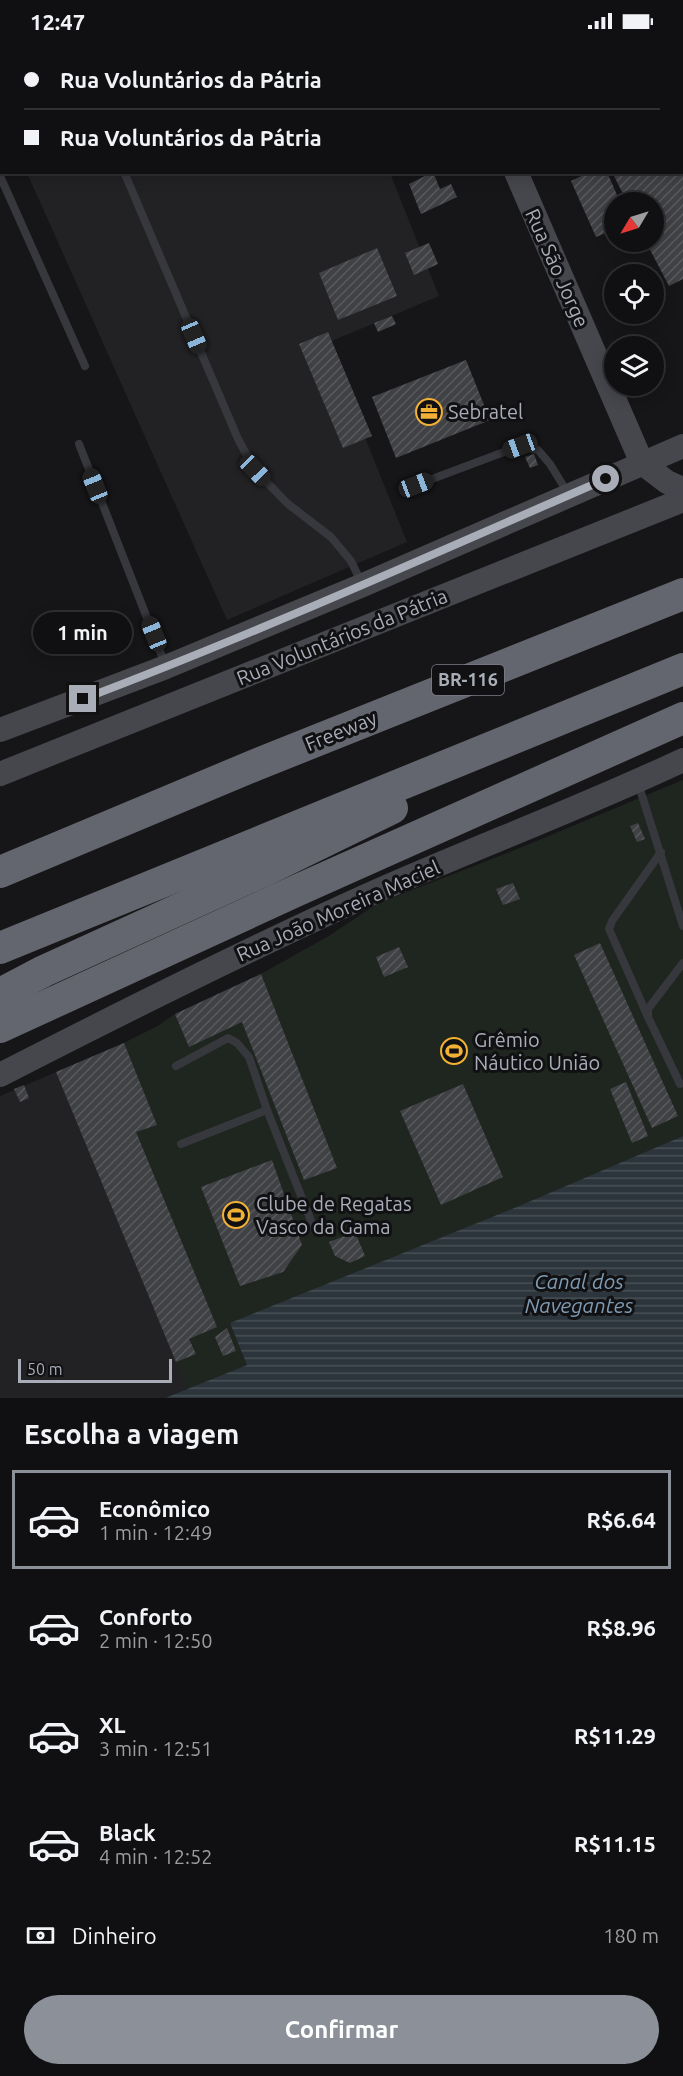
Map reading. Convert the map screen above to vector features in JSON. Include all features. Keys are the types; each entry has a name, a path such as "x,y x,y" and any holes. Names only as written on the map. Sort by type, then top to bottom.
{"highway":[{"name":"Freeway","path":"0,872 253,766 683,594"},
{"path":"0,948 683,669"},
{"path":"0,1027 298,890 683,718"},
{"path":"0,994 44,971 261,872 477,768 522,733"}],"main road":[{"name":"Rua São Jorge","path":"517,174 642,463"},
{"name":"Rua Voluntários da Pátria","path":"0,730 166,667 363,585 683,446"},
{"path":"642,463 667,482 683,489"},
{"name":"Rua Voluntários da Pátria","path":"0,774 683,500"},
{"name":"Rua João Moreira Maciel","path":"0,1075 146,1000 367,896 683,760"}],"lane":[{"path":"125,174 238,439 255,470 288,504 331,537 351,561 363,585"},
{"path":"0,176 85,366"},
{"path":"79,444 166,667"},
{"path":"416,485 520,446 538,450 550,464 569,495"},
{"path":"638,781 683,926"},
{"path":"661,852 612,921 609,929 680,1084"},
{"path":"648,1017 648,1010 683,963"},
{"path":"176,1066 228,1038 237,1043 249,1057 267,1110 315,1231"},
{"path":"181,1144 267,1110"}],"shaded area":[{"path":"27,174 390,174 439,296 327,343 407,542 227,620"},
{"path":"683,780 683,1136 512,1209 247,1365 165,1398 0,1398 0,1096 124,1043 158,1026 175,1014 261,974 329,936 377,904 525,846"},
{"path":"683,780 683,1136 512,1209 230,1324 247,1365 188,1389 56,1072 124,1043 158,1026 175,1014 261,974 329,936 377,904 525,846"}],"water":[{"name":"Canal dos Navegantes","path":"683,1136 683,1398 165,1398 247,1365 230,1323 512,1209"}],"building":[{"path":"429,174 434,174 440,189 451,184 457,197 421,214 409,184"},
{"path":"586,174 608,174 616,192 604,192 604,234 596,237 571,181"},
{"path":"613,174 683,174 683,279 669,286 664,276 664,264 658,264 651,252 664,252 664,192 622,192"},
{"path":"429,243 438,264 414,275 405,253"},
{"path":"377,248 397,296 338,320 319,273"},
{"path":"392,316 396,324 378,332 374,323"},
{"path":"328,332 372,436 343,448 299,344"},
{"path":"466,360 490,420 396,458 372,397"},
{"path":"534,454 538,465 530,468 525,457"},
{"path":"638,823 645,839 637,842 630,826"},
{"path":"513,883 520,899 503,905 496,889"},
{"path":"600,943 678,1116 652,1128 574,955"},
{"path":"399,947 408,967 384,977 376,957"},
{"path":"261,974 337,1168 304,1180 242,1022 189,1047 175,1014"},
{"path":"124,1043 157,1125 136,1132 217,1327 189,1339 196,1354 176,1362 56,1072"},
{"path":"626,1082 648,1136 632,1143 610,1089"},
{"path":"463,1084 503,1177 441,1205 400,1111"},
{"path":"24,1085 29,1098 20,1102 14,1089"},
{"path":"272,1160 302,1245 283,1272 240,1286 201,1187"},
{"path":"355,1232 365,1256 350,1263 335,1256 329,1242"},
{"path":"227,1328 236,1351 223,1356 215,1337"}],"place":[{"name":"Sebratel","path":"429,412"},
{"name":"Grêmio Náutico União","path":"454,1051"},
{"name":"Clube de Regatas Vasco da Gama","path":"236,1215"}],"route":[{"path":"83,699 363,585 606,479"}]}
